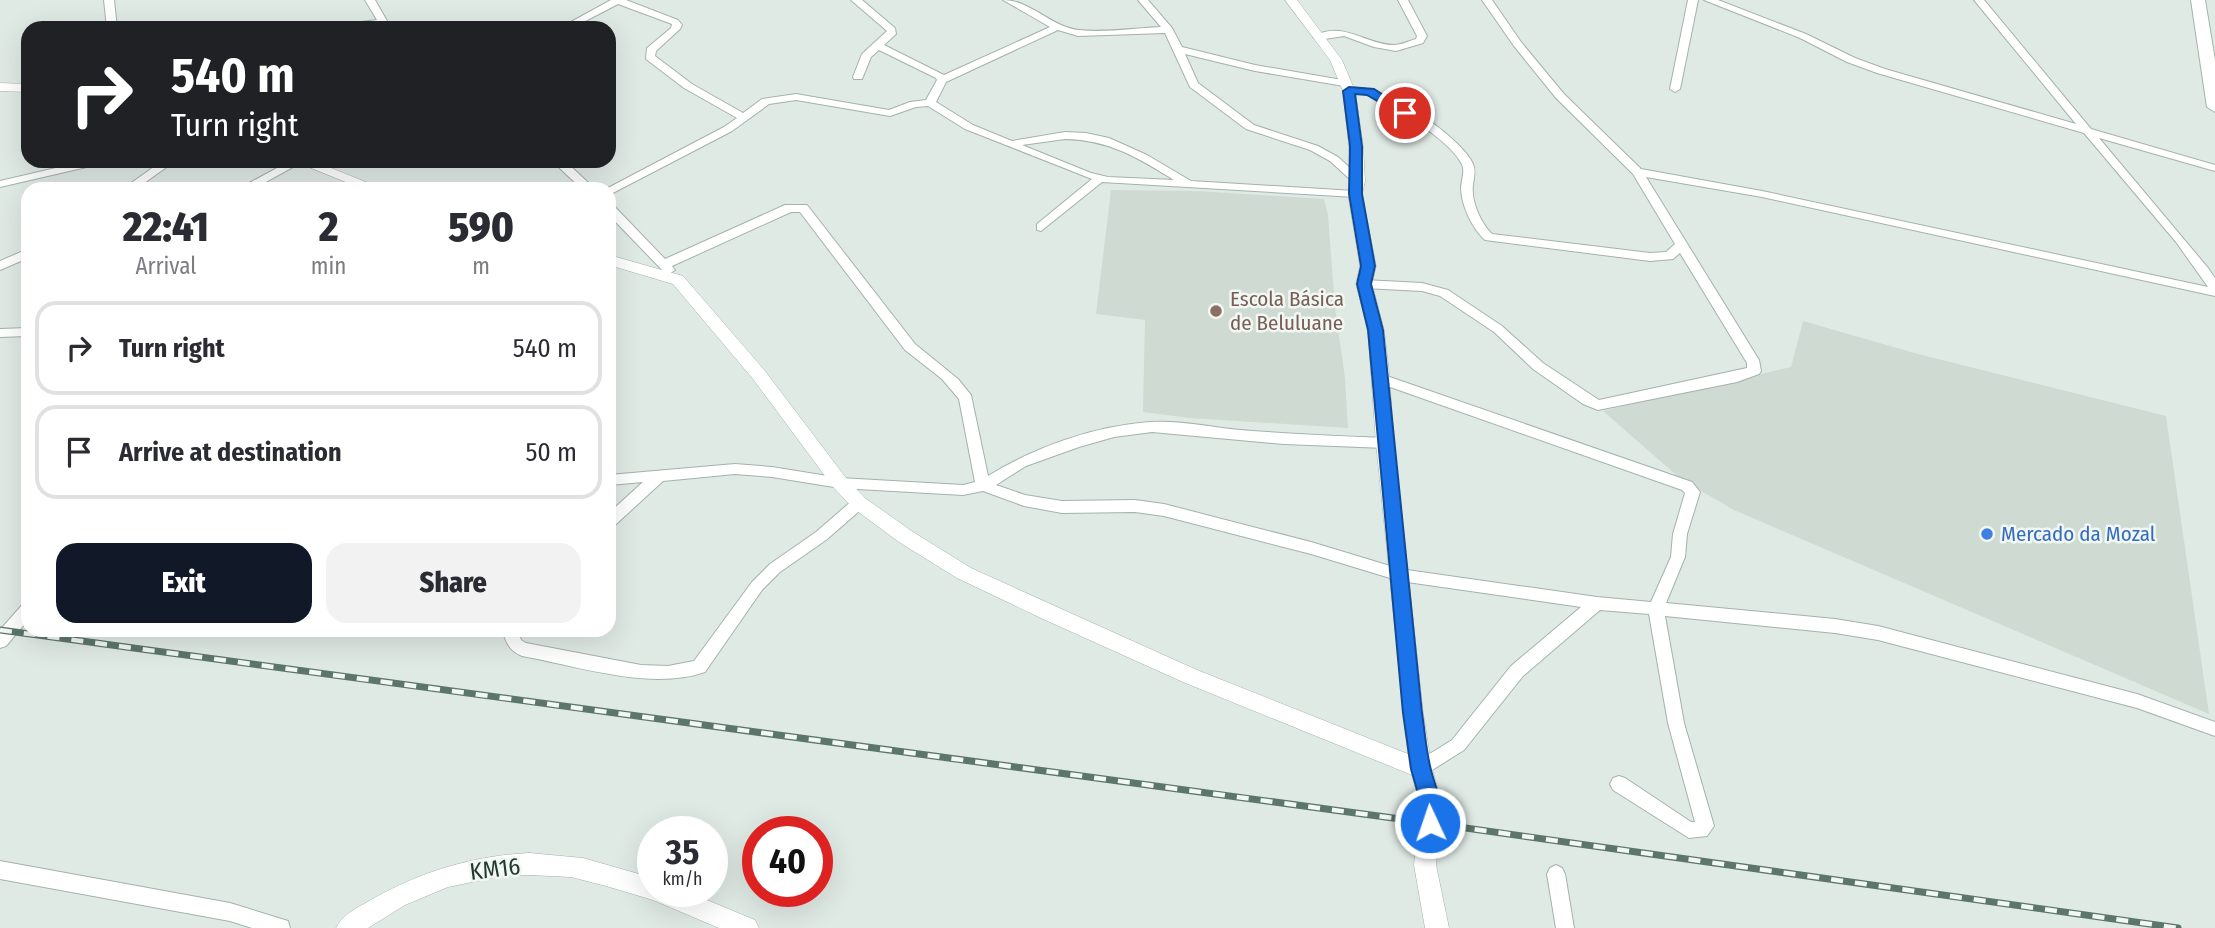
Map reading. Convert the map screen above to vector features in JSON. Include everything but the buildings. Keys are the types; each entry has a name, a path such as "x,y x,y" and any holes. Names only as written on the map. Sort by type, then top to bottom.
{"main road":[{"path":"2198,0 2215,107"}],"street":[{"path":"109,0 111,21"},
{"path":"370,0 382,21"},
{"path":"578,21 617,0 675,22 676,29 651,50 650,57 676,78 745,117"},
{"path":"856,0 892,30 891,34 866,56 858,77"},
{"path":"1143,0 1158,14 1169,30 1188,79 1232,116 1265,134 1314,148 1334,159 1356,188"},
{"path":"1291,0 1341,69 1356,146 1356,188 1368,266 1364,284 1376,330 1385,443 1421,769 1431,804 1425,865 1437,928"},
{"path":"1318,37 1345,33 1377,45 1396,48 1420,41 1422,36 1403,0"},
{"path":"1364,284 1422,287 1444,293 1498,329 1538,366 1598,405 1737,377 1754,371 1754,363 1637,172 1560,96 1517,44 1487,0"},
{"path":"1675,89 1693,0"},
{"path":"1709,0 1802,36 1861,64 2215,168"},
{"path":"1979,0 2173,229 2215,289"},
{"path":"1011,1 1057,27 1094,34 1169,30"},
{"path":"930,103 942,80 1057,27"},
{"path":"876,45 942,80"},
{"path":"1177,49 1377,95 1434,131 1460,152 1470,170 1467,189 1479,228 1489,237 1650,257 1669,256 1681,249 1681,246"},
{"path":"0,87 21,88"},
{"path":"616,188 728,129 757,106 776,98 796,97 890,113 914,104 930,103 969,127 1099,179 1194,187 1356,188"},
{"path":"1011,144 1047,135 1070,134 1111,141 1135,150 1194,187"},
{"path":"0,184 70,168"},
{"path":"139,182 159,168"},
{"path":"258,182 286,168"},
{"path":"319,168 357,182"},
{"path":"566,168 581,182"},
{"path":"1637,172 1762,194 2215,289"},
{"path":"1041,228 1099,179"},
{"path":"665,264 789,208 803,208 910,347 959,387 966,398 983,486"},
{"path":"616,215 665,264 759,375 840,482 859,503 906,537 964,573 1191,676 1421,769"},
{"path":"0,266 21,256"},
{"path":"616,262 678,280"},
{"path":"0,333 21,332"},
{"path":"1381,379 1530,432 1641,467 1687,486 1693,492 1679,534 1678,557 1656,609 1676,723 1705,825 1701,830 1689,830 1619,784"},
{"path":"983,486 1021,462 1114,432 1152,426 1284,439 1385,443"},
{"path":"616,480 702,471 772,472 840,482 943,490 983,486 1024,500 1062,507 1135,506 1164,510 1311,548 1400,575 1597,603 1835,626 1878,633 2137,701 2215,729"},
{"path":"616,516 658,477"},
{"path":"512,637 515,644 522,649 640,672 688,671 699,667 736,613 775,568 821,536 859,503"},
{"path":"1421,769 1458,745 1517,671 1597,603"},
{"path":"0,641 21,617"},
{"name":"KM16","path":"348,928 404,891 442,877 487,868 559,865 637,884"},
{"path":"0,870 230,912 281,928"},
{"path":"1556,874 1565,928"},
{"path":"697,907 747,928"}],"shaded area":[{"name":"Escola Básica de Beluluane","path":"1111,190 1198,191 1324,199 1328,215 1348,428 1190,418 1143,412 1145,320 1096,314"},
{"name":"Mercado da Mozal","path":"1803,321 1918,354 2166,416 2209,714 1734,510 1682,480 1603,411 1791,367"}],"railway":[{"path":"0,630 21,633"},
{"path":"52,637 1430,823 2178,928"}],"place":[{"name":"Escola Básica de Beluluane","path":"1216,311"},
{"name":"Mercado da Mozal","path":"1987,534"}],"route":[{"path":"1405,113 1370,92 1349,91 1356,146 1355,194 1368,266 1364,284 1376,330 1413,713 1421,769 1431,804 1430,823"}]}
